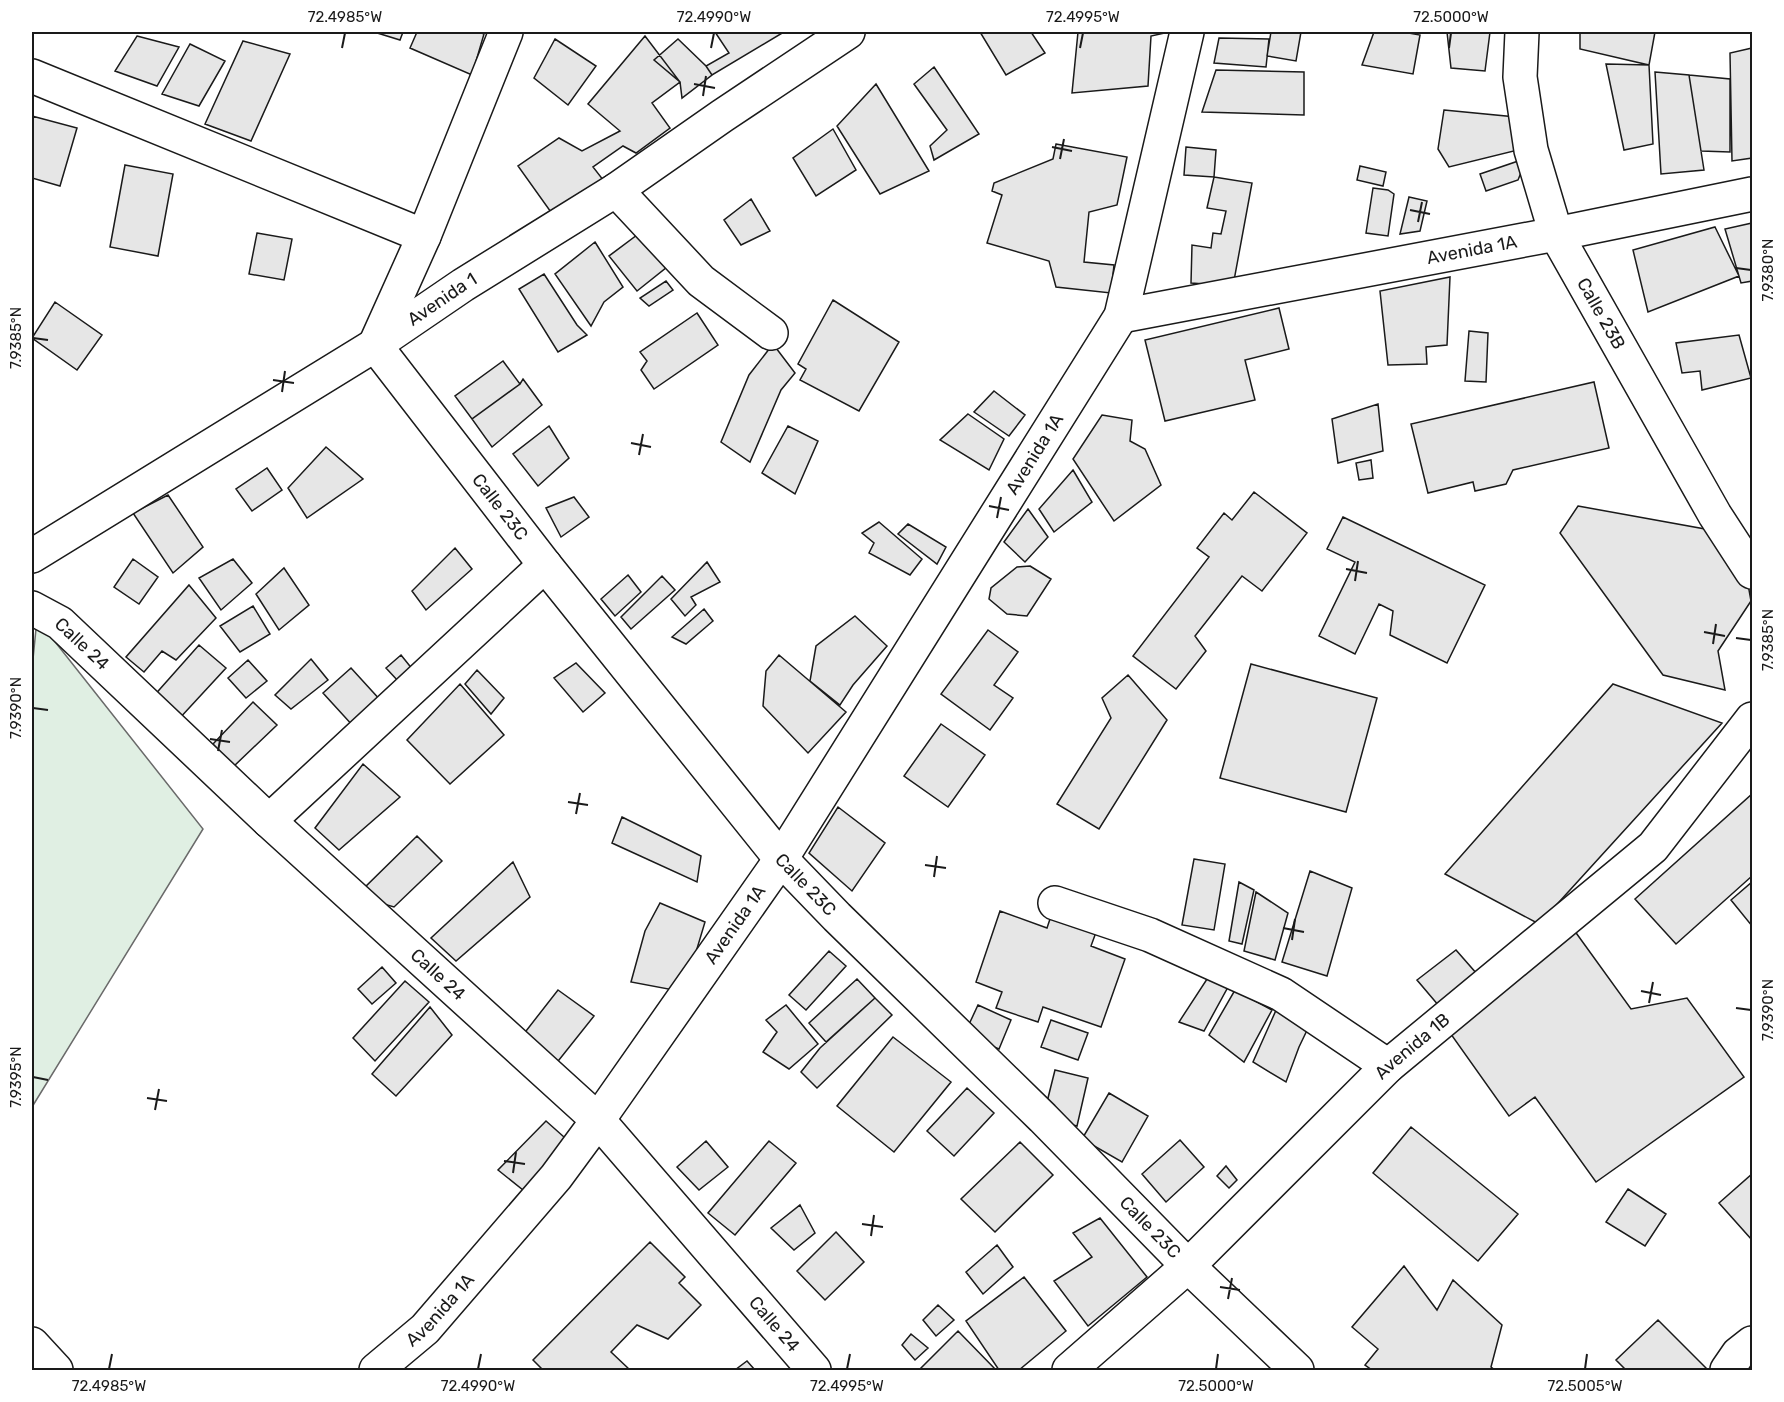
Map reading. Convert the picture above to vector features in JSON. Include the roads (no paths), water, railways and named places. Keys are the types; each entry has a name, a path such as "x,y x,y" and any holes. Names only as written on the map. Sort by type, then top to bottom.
{"street":[{"path":"375,345 424,236 506,32"},
{"name":"Avenida 1","path":"32,556 375,345 463,285 616,190 848,32"},
{"name":"Avenida 1A","path":"376,1371 425,1329 556,1177 598,1120 781,859 1121,316 1187,32"},
{"name":"Calle 23B","path":"1522,32 1520,77 1531,150 1556,234 1715,515 1752,572"},
{"path":"32,76 424,236"},
{"path":"616,190 701,281 771,333"},
{"name":"Avenida 1A","path":"1121,316 1556,234 1752,194"},
{"name":"Calle 23C","path":"375,345 545,565 781,859 837,917 1043,1118 1188,1266 1297,1371"},
{"path":"269,821 545,565"},
{"name":"Calle 24","path":"32,608 60,623 269,821 598,1120 814,1371"},
{"name":"Avenida 1B","path":"1069,1371 1188,1266 1388,1066 1653,847 1752,719"},
{"path":"1055,903 1150,935 1281,994 1388,1066"},
{"path":"1727,1371 1738,1354 1752,1343"},
{"path":"32,1344 56,1371"}]}
